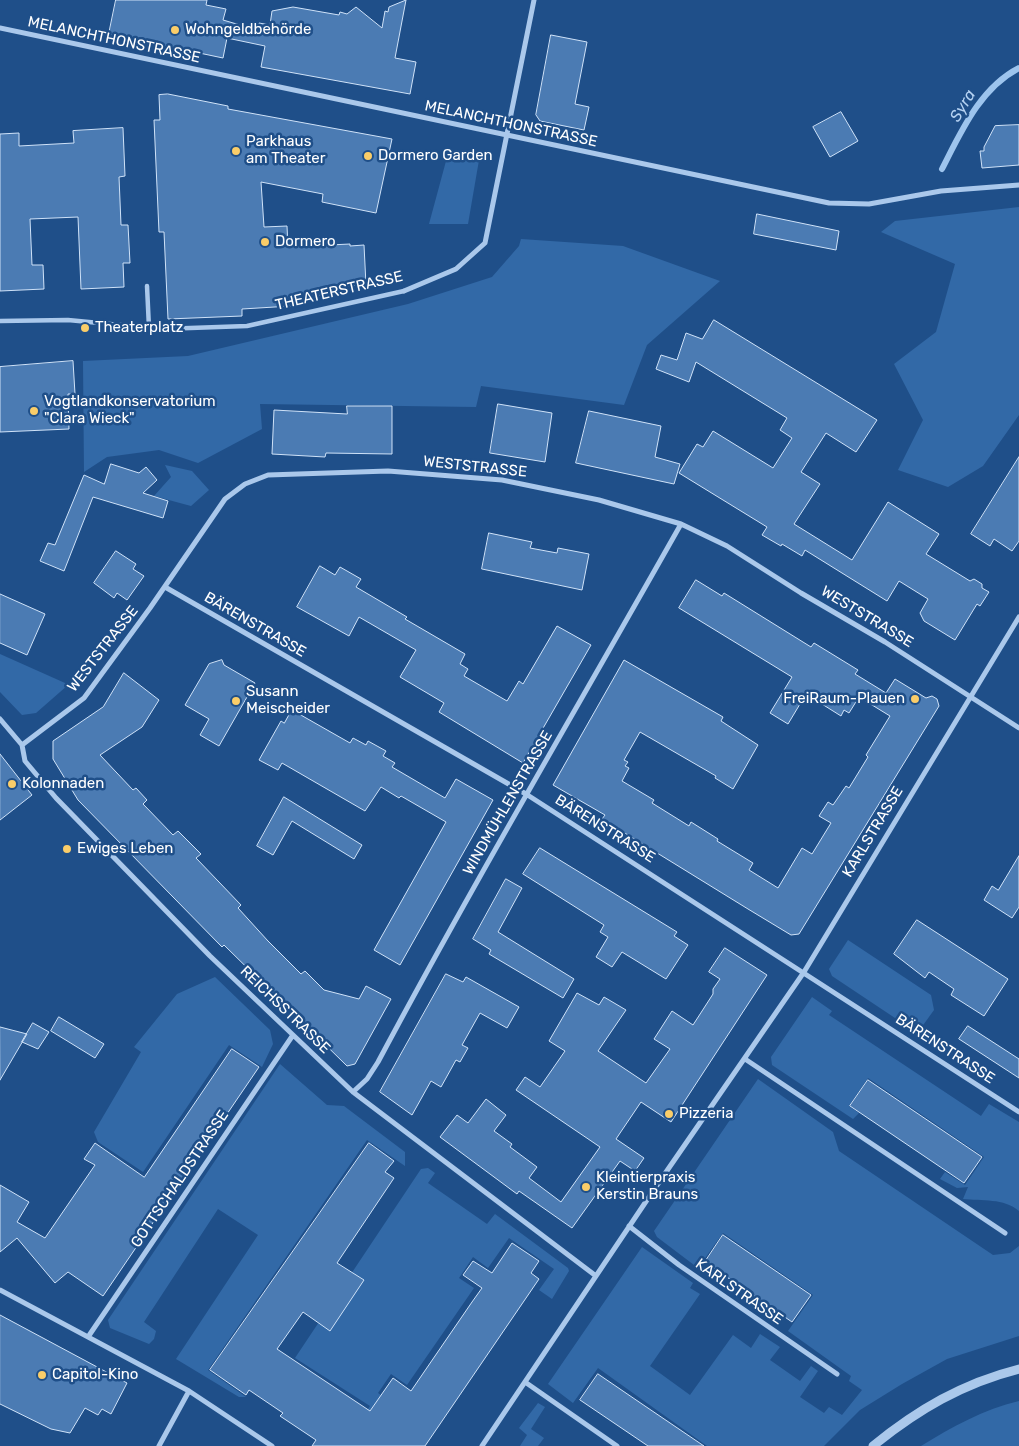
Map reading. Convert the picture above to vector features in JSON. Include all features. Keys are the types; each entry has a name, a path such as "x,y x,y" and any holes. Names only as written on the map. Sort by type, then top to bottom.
{"street":[{"name":"THEATERSTRASSE","path":"149,328 247,326 404,291 456,269 485,243 534,0"},
{"name":"MELANCHTHONSTRASSE","path":"0,28 829,204 870,204 941,191 1019,185"},
{"path":"0,321 68,320 149,328 147,286"},
{"name":"WESTSTRASSE","path":"22,745 84,698 165,587 225,499 246,484 268,475 388,471 502,480 599,500 680,524 728,546 801,593 885,642 1019,728"},
{"name":"WINDMÜHLENSTRASSE","path":"353,1092 367,1079 378,1062 526,794 680,524"},
{"name":"BÄRENSTRASSE","path":"165,587 526,794 1019,1112"},
{"name":"KARLSTRASSE","path":"482,1446 629,1226 804,972 1019,617"},
{"name":"REICHSSTRASSE","path":"0,719 22,745 25,761 56,798 210,956 353,1092 596,1276"},
{"name":"GOTTSCHALDSTRASSE","path":"88,1337 293,1035"},
{"path":"746,1058 1005,1233"},
{"name":"KARLSTRASSE","path":"629,1226 679,1265 837,1374"},
{"path":"0,1290 189,1391 272,1446"},
{"path":"873,1446 904,1420 939,1399 972,1384 1019,1369"},
{"path":"525,1382 617,1446"},
{"path":"159,1446 189,1391"}],"shaded area":[{"path":"449,150 478,157 479,160 468,224 429,224"},
{"path":"1019,207 1019,415 983,466 948,487 898,470 923,420 894,364 936,332 955,264 881,232 895,221"},
{"path":"521,239 623,246 720,281 647,345 624,405 481,386 476,407 260,404 262,429 198,463 159,450 107,457 84,472 83,361 188,356 408,304 492,277 519,246"},
{"path":"165,465 192,471 209,490 191,506 154,496 171,477"},
{"path":"0,654 68,685 36,713 22,715 0,692"},
{"path":"848,940 931,995 934,1010 921,1028 913,1030 832,976 829,969"},
{"path":"215,977 270,1030 273,1044 262,1067 229,1045 143,1172 98,1142 94,1132 141,1052 134,1047 177,994"},
{"path":"812,997 832,1011 829,1015 981,1116 989,1104 1019,1122 1019,1211 1000,1202 963,1199 968,1187 957,1188 940,1179 945,1172 965,1185 984,1157 868,1078 849,1106 859,1113 853,1119 772,1065 771,1057"},
{"path":"280,1064 327,1105 344,1106 405,1152 405,1166 367,1140 208,1370 246,1397 239,1397 176,1359 258,1235 218,1209 144,1322 156,1331 154,1339 149,1344 110,1328 108,1320"},
{"path":"758,1079 833,1132 839,1151 993,1255 1010,1253 1019,1246 1019,1336 947,1359 902,1384 860,1410 824,1446 707,1446 598,1368 573,1403 548,1384 642,1247 693,1283 690,1288 700,1294 650,1366 690,1395 733,1335 751,1348 760,1334 780,1347 770,1360 800,1381 811,1366 818,1371 800,1397 824,1413 829,1407 842,1415 862,1390 849,1381 851,1376 788,1331 813,1295 723,1233 698,1268 657,1237 654,1231"},
{"path":"428,1168 435,1173 428,1183 487,1224 495,1214 568,1268 569,1271 552,1299 539,1290 554,1269 509,1238 488,1268 473,1257 459,1278 474,1288 407,1385 391,1374 378,1393 394,1404 345,1446 370,1406 295,1358 421,1169"},
{"path":"1019,1401 1019,1446 921,1446 969,1419 1006,1404"},
{"path":"538,1403 545,1407 531,1429 544,1438 538,1446 520,1446 527,1435 519,1428"}],"building":[{"path":"116,0 207,0 206,5 226,9 223,20 257,30 259,23 270,25 272,11 293,7 339,15 340,12 347,14 356,7 382,28 385,11 388,12 389,7 406,0 395,58 416,62 410,94 261,67 265,46 227,38 223,58 109,34"},
{"path":"551,35 587,42 575,104 589,107 584,130 540,121 536,115"},
{"path":"168,94 228,106 228,109 392,139 376,213 322,202 323,194 261,182 264,227 287,226 288,247 364,245 366,285 327,287 327,295 290,296 291,306 242,309 242,316 168,319 164,232 159,232 154,120 160,120 159,95"},
{"path":"841,112 858,141 830,157 813,127"},
{"path":"1019,125 1019,165 982,168 980,151 984,151 984,147 995,126"},
{"path":"123,128 125,176 119,177 121,225 128,225 130,263 123,263 124,287 81,289 78,217 30,219 32,265 43,265 44,289 0,291 0,134 19,133 19,146 74,143 73,131"},
{"path":"757,214 839,231 836,250 754,234"},
{"path":"714,320 877,420 856,452 826,433 801,472 820,484 794,524 852,560 888,502 939,534 926,554 970,581 974,579 982,584 982,588 989,592 980,606 977,604 955,640 924,621 920,613 928,599 899,581 887,601 805,550 802,556 762,535 767,527 679,473 697,444 703,447 713,431 773,468 792,438 780,430 787,418 696,362 689,382 656,369 661,355 677,360 686,333 702,339"},
{"name":"Vogtlandkonservatorium \"Clara Wieck\"","path":"73,361 75,394 68,394 69,429 0,432 0,367"},
{"path":"498,404 552,413 545,462 490,453"},
{"path":"347,406 392,406 392,454 326,453 325,457 272,454 274,410 347,414"},
{"path":"589,411 661,426 655,457 680,464 674,484 576,463"},
{"path":"1019,457 1019,541 1012,551 994,539 990,546 971,534"},
{"path":"111,464 139,473 146,467 157,480 143,493 168,501 163,518 93,497 64,571 40,561 48,543 55,545 84,475 104,484"},
{"path":"489,533 532,542 530,548 557,553 558,548 589,554 582,590 482,569"},
{"path":"116,551 136,564 133,569 144,576 127,600 117,593 114,598 94,583"},
{"path":"320,566 335,575 340,567 361,579 356,587 407,617 405,619 465,654 460,664 468,669 464,676 507,701 519,681 523,684 557,626 591,645 523,763 439,712 444,703 400,677 416,650 359,617 349,636 297,607"},
{"path":"696,580 722,596 724,593 811,647 814,643 858,670 855,674 886,693 895,679 926,698 932,696 937,699 939,706 799,934 791,935 748,909 602,819 605,815 553,785 624,660 723,717 721,721 758,745 733,789 715,778 716,776 640,732 624,760 628,762 625,766 629,768 622,781 654,800 652,803 689,826 691,822 718,839 717,841 753,863 749,870 778,888 802,848 812,854 831,823 819,816 828,802 833,805 846,786 849,788 868,757 866,755 890,716 859,697 849,713 844,710 841,716 806,694 788,724 770,713 792,677 679,608"},
{"path":"0,594 45,614 27,655 0,643"},
{"path":"222,660 224,665 255,683 219,746 200,735 209,719 185,705 209,664"},
{"path":"124,673 159,700 142,727 100,755 133,790 136,788 147,800 143,804 173,835 178,831 201,854 196,858 241,905 238,908 301,974 305,971 324,990 359,999 366,986 391,999 355,1064 347,1066 224,945 222,947 78,800 53,759 53,741 103,707"},
{"path":"292,710 350,743 353,738 366,745 368,741 386,751 383,756 395,763 392,767 445,798 456,779 493,800 400,965 374,950 446,822 401,796 399,798 381,787 365,811 282,763 278,770 259,760 281,721 284,723"},
{"name":"Kolonnaden","path":"0,754 32,795 0,820"},
{"path":"284,797 362,845 354,859 292,821 273,855 257,846"},
{"path":"540,848 677,932 674,936 688,945 666,979 622,952 612,967 596,957 608,937 600,932 604,925 523,874"},
{"path":"1019,856 1019,907 1012,918 984,900 992,886 998,890"},
{"path":"506,879 522,888 498,932 574,979 563,998 489,954 491,950 473,939"},
{"path":"917,920 1008,979 984,1016 951,995 954,989 929,972 925,978 894,954"},
{"path":"725,948 767,975 671,1122 641,1102 616,1139 644,1158 635,1171 620,1161 572,1228 519,1191 517,1194 440,1137 457,1115 468,1123 486,1099 506,1115 494,1131 512,1144 510,1147 537,1167 529,1178 561,1202 600,1147 516,1090 525,1077 540,1087 565,1051 549,1041 577,993 599,1005 604,997 626,1010 598,1051 646,1083 670,1049 654,1039 672,1011 693,1025 713,994 713,989 720,979 709,972"},
{"path":"446,974 463,982 466,977 519,1007 507,1028 480,1013 462,1045 468,1048 460,1062 456,1060 441,1087 431,1081 412,1115 380,1092"},
{"path":"59,1017 104,1044 95,1058 51,1031"},
{"path":"33,1023 49,1032 38,1049 22,1042"},
{"path":"968,1026 1019,1059 1019,1078 959,1039"},
{"path":"0,1027 27,1034 0,1080"},
{"path":"232,1049 259,1067 103,1296 68,1272 55,1283 17,1238 0,1252 0,1185 29,1202 17,1222 45,1238 95,1165 84,1159 95,1143 144,1177"},
{"path":"868,1080 982,1157 964,1183 850,1106"},
{"path":"369,1143 394,1161 385,1172 394,1178 337,1263 364,1280 330,1331 303,1312 277,1349 370,1411 393,1378 411,1391 482,1288 463,1275 473,1261 492,1273 512,1243 539,1261 531,1273 539,1279 425,1446 312,1446 316,1440 280,1416 283,1413 249,1390 246,1395 210,1370"},
{"path":"723,1235 811,1295 792,1322 705,1262"},
{"name":"Capitol-Kino","path":"0,1315 127,1383 111,1414 102,1409 98,1415 85,1408 70,1433 51,1429 0,1404"},
{"path":"598,1374 704,1446 648,1446 580,1400"}],"waterway":[{"name":"Syra","path":"942,169 973,112 993,87 1019,68"}],"place":[{"name":"Wohngeldbehörde","path":"175,30"},
{"name":"Parkhaus am Theater","path":"236,151"},
{"name":"Dormero Garden","path":"368,156"},
{"name":"Dormero","path":"265,242"},
{"name":"Theaterplatz","path":"85,328"},
{"name":"Vogtlandkonservatorium \"Clara Wieck\"","path":"34,411"},
{"name":"FreiRaum-Plauen","path":"915,699"},
{"name":"Susann Meischeider","path":"236,701"},
{"name":"Kolonnaden","path":"12,784"},
{"name":"Ewiges Leben","path":"67,849"},
{"name":"Pizzeria","path":"669,1114"},
{"name":"Kleintierpraxis Kerstin Brauns","path":"586,1187"},
{"name":"Capitol-Kino","path":"42,1375"}]}
